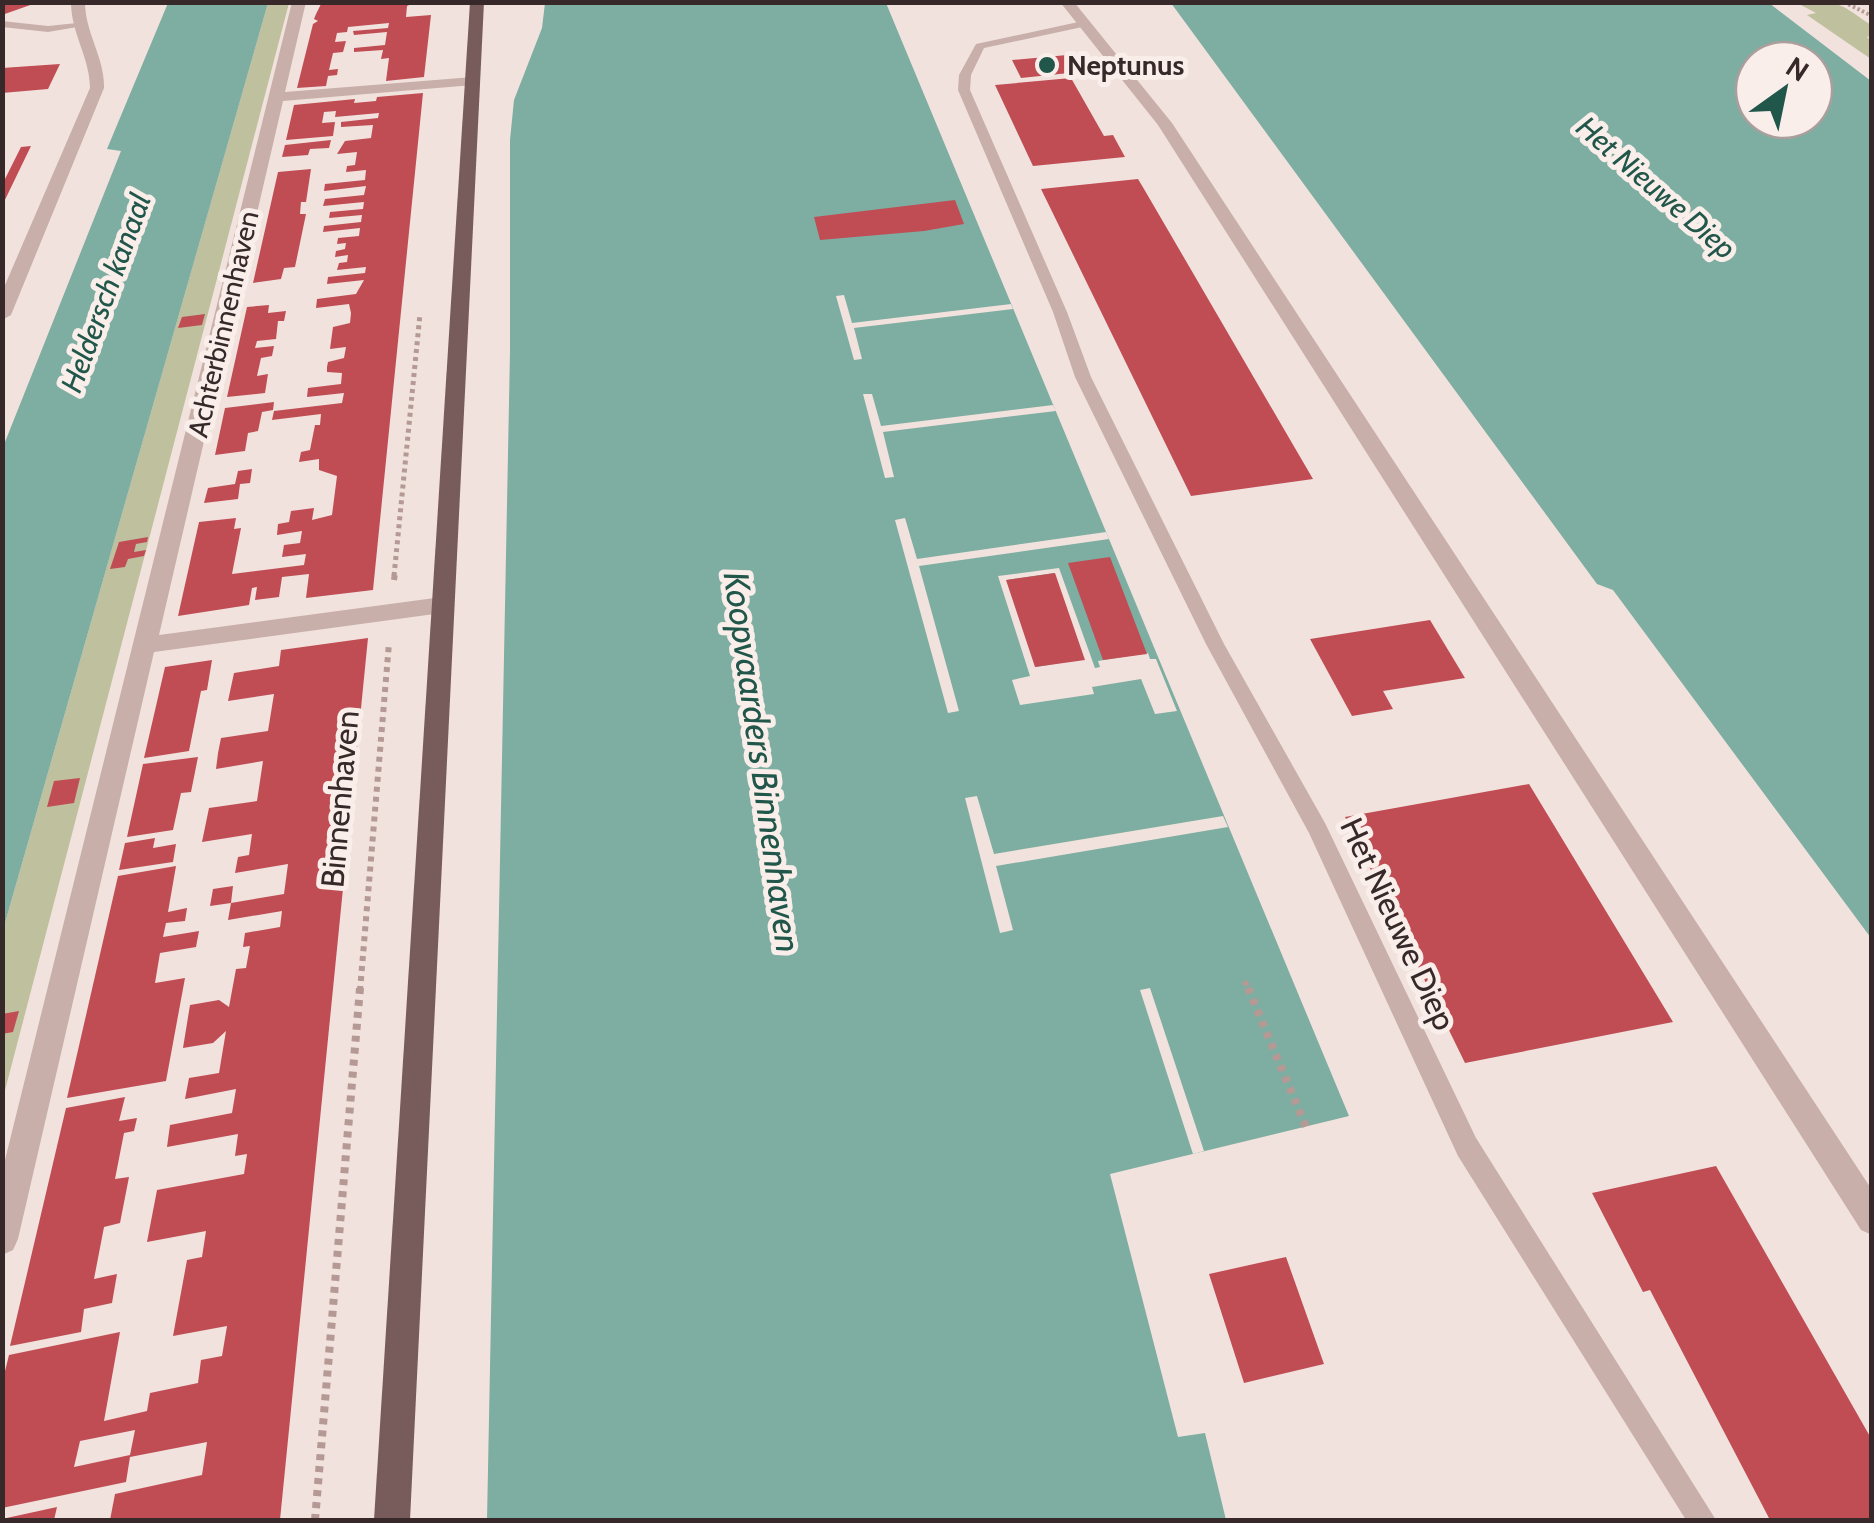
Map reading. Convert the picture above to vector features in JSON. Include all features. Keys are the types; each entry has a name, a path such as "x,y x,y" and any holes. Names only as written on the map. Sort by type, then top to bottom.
{"main road":[{"path":"392,1520 477,2"}],"street":[{"path":"2,315 97,88 98,73 77,26 78,2"},
{"name":"Achterbinnenhaven","path":"2,1239 299,2"},
{"path":"1066,2 1164,123 1872,1218"},
{"path":"277,97 473,81"},
{"path":"146,644 442,605"}],"lane":[{"path":"2,24 48,29 77,26"},
{"name":"Het Nieuwe Diep","path":"1082,24 980,46 965,75 964,90 1060,312 1083,377 1215,644 1318,829 1466,1147 1702,1520"}],"path":[{"path":"1844,2 1872,16"},
{"name":"Binnenhaven","path":"316,1520 391,612 421,298"},
{"path":"1245,980 1306,1127"}],"green space":[{"path":"268,3 289,3 3,1098 3,930"},
{"path":"1797,3 1839,5 1871,25 1871,36 1867,37 1871,41 1871,59 1807,15 1816,13"}],"water":[{"name":"Heldersch kanaal","path":"168,3 268,3 3,930 3,447 121,151 107,149"},
{"name":"Koopvaarders Binnenhaven","path":"545,3 886,3 1349,1116 1110,1174 1178,1437 1205,1433 1226,1520 487,1520 510,352 510,140 514,100 542,28"},
{"path":"1171,3 1769,3 1817,40 1734,40 1734,140 1834,140 1834,53 1871,81 1871,938 1613,590 1597,584"}],"pier":[{"path":"844,295 852,323 1011,304 1013,309 854,328 862,359 854,360 836,296"},
{"path":"863,394 872,394 881,426 1053,405 1056,411 883,432 894,477 885,478"},
{"path":"905,518 917,559 1106,532 1109,539 919,566 959,711 948,713 895,520"},
{"path":"1059,568 1095,668 1100,667 1098,661 1148,653 1150,659 1156,659 1177,711 1155,714 1141,679 1092,687 1094,694 1020,705 1012,680 1030,676 998,576","holes":["1054,573 1084,659 1036,667 1007,580"]},
{"path":"977,796 994,854 1223,816 1228,827 996,866 1013,930 1000,933 965,798"},
{"path":"1150,988 1204,1151 1193,1154 1140,990"}],"building":[{"path":"2,2 36,2 36,3 2,15"},
{"path":"322,2 416,2 407,6 406,17 431,15 424,77 386,81 389,58 381,59 383,50 354,52 354,48 385,45 387,32 354,35 353,31 388,28 389,23 348,27 347,32 337,33 335,42 346,41 343,52 333,53 329,70 338,69 337,75 328,76 326,86 297,88"},
{"path":"1078,54 1088,71 1021,78 1012,60"},
{"path":"60,64 48,89 2,93 2,68"},
{"path":"1071,78 1104,136 1113,135 1125,157 1033,166 995,85"},
{"path":"423,93 373,590 306,598 309,574 282,577 279,597 255,600 257,587 252,588 249,605 178,616 199,522 236,518 234,529 241,528 232,574 304,565 306,554 282,557 284,545 300,543 302,531 277,535 278,524 289,522 291,511 314,508 312,520 332,515 337,476 319,470 319,459 299,462 301,452 310,450 321,414 272,420 274,411 342,403 344,393 307,397 308,388 341,384 342,373 327,372 327,367 328,362 344,358 346,347 330,349 333,327 350,323 349,304 316,308 317,299 356,294 364,280 327,284 328,277 365,273 366,267 337,270 339,263 347,262 348,255 335,257 346,243 337,244 338,238 359,236 360,228 323,232 324,226 361,222 362,215 329,218 330,212 363,209 364,202 323,206 325,199 364,195 366,186 324,191 325,184 365,180 366,170 346,172 347,166 355,165 357,152 337,154 345,141 371,138 373,125 341,127 341,122 378,118 379,113 335,117 336,111 324,112 322,123 335,122 333,136 286,140 294,105 355,99 354,103 376,101 377,97"},
{"path":"331,140 329,148 282,157 285,145"},
{"path":"31,146 2,206 2,185 21,147"},
{"path":"311,169 306,202 301,202 300,214 306,214 295,267 284,268 281,279 253,283 278,172"},
{"path":"1138,179 1313,479 1191,496 1041,189"},
{"path":"955,200 964,224 924,231 820,240 814,217"},
{"path":"269,305 268,313 286,311 284,321 278,321 276,339 257,341 255,348 274,346 272,356 261,358 257,376 268,374 265,393 227,397 247,307"},
{"path":"205,314 202,325 178,328 182,317"},
{"path":"274,402 273,410 262,412 258,431 248,433 245,451 215,455 225,408"},
{"path":"252,469 250,483 240,484 238,499 204,503 208,488 235,484 238,471"},
{"path":"148,537 147,542 136,544 134,552 146,550 144,556 128,559 125,567 110,569 119,542"},
{"path":"1110,557 1147,654 1103,660 1068,563"},
{"path":"1055,573 1085,660 1035,667 1006,580"},
{"path":"1430,620 1465,678 1383,691 1393,709 1352,716 1310,639"},
{"path":"368,638 280,1520 110,1520 115,1494 202,1475 207,1442 130,1457 126,1482 2,1508 2,1383 9,1355 120,1332 104,1421 147,1411 150,1393 198,1383 201,1360 222,1356 227,1326 173,1336 187,1260 202,1257 206,1231 147,1242 157,1190 244,1174 247,1154 235,1156 238,1134 167,1147 170,1125 232,1113 236,1089 185,1099 189,1078 219,1073 226,1031 213,1043 183,1048 190,1005 219,1000 229,1007 236,969 246,968 250,946 243,947 245,933 280,927 282,911 228,920 231,903 284,894 288,864 235,873 238,857 249,855 252,834 202,842 209,808 257,801 263,761 216,769 218,753 221,738 268,731 274,694 228,701 234,673 279,666 281,650","holes":["135,1430 130,1455 74,1467 80,1441"]},
{"path":"212,660 207,690 201,691 189,751 144,758 165,667"},
{"path":"198,757 191,792 181,793 173,830 127,837 143,764"},
{"path":"80,778 74,803 47,807 54,781"},
{"path":"1529,784 1673,1022 1465,1063 1345,817"},
{"path":"155,838 153,848 176,844 173,862 119,870 125,843"},
{"path":"176,866 168,912 187,908 185,921 166,923 163,937 199,931 196,947 160,953 155,983 185,978 166,1081 67,1098 118,876"},
{"path":"233,886 231,903 210,906 213,889"},
{"path":"19,1011 13,1032 2,1034 2,1014"},
{"path":"125,1097 119,1121 137,1118 134,1131 124,1133 115,1179 129,1177 120,1223 104,1227 94,1279 117,1274 112,1303 84,1309 81,1332 10,1346 66,1108"},
{"path":"1716,1166 1872,1440 1872,1520 1770,1520 1650,1290 1643,1292 1592,1193"},
{"path":"1286,1257 1324,1364 1244,1383 1209,1274"},
{"path":"57,1507 54,1520 2,1520 2,1519"}],"place":[{"name":"Neptunus","path":"1047,65"}]}
